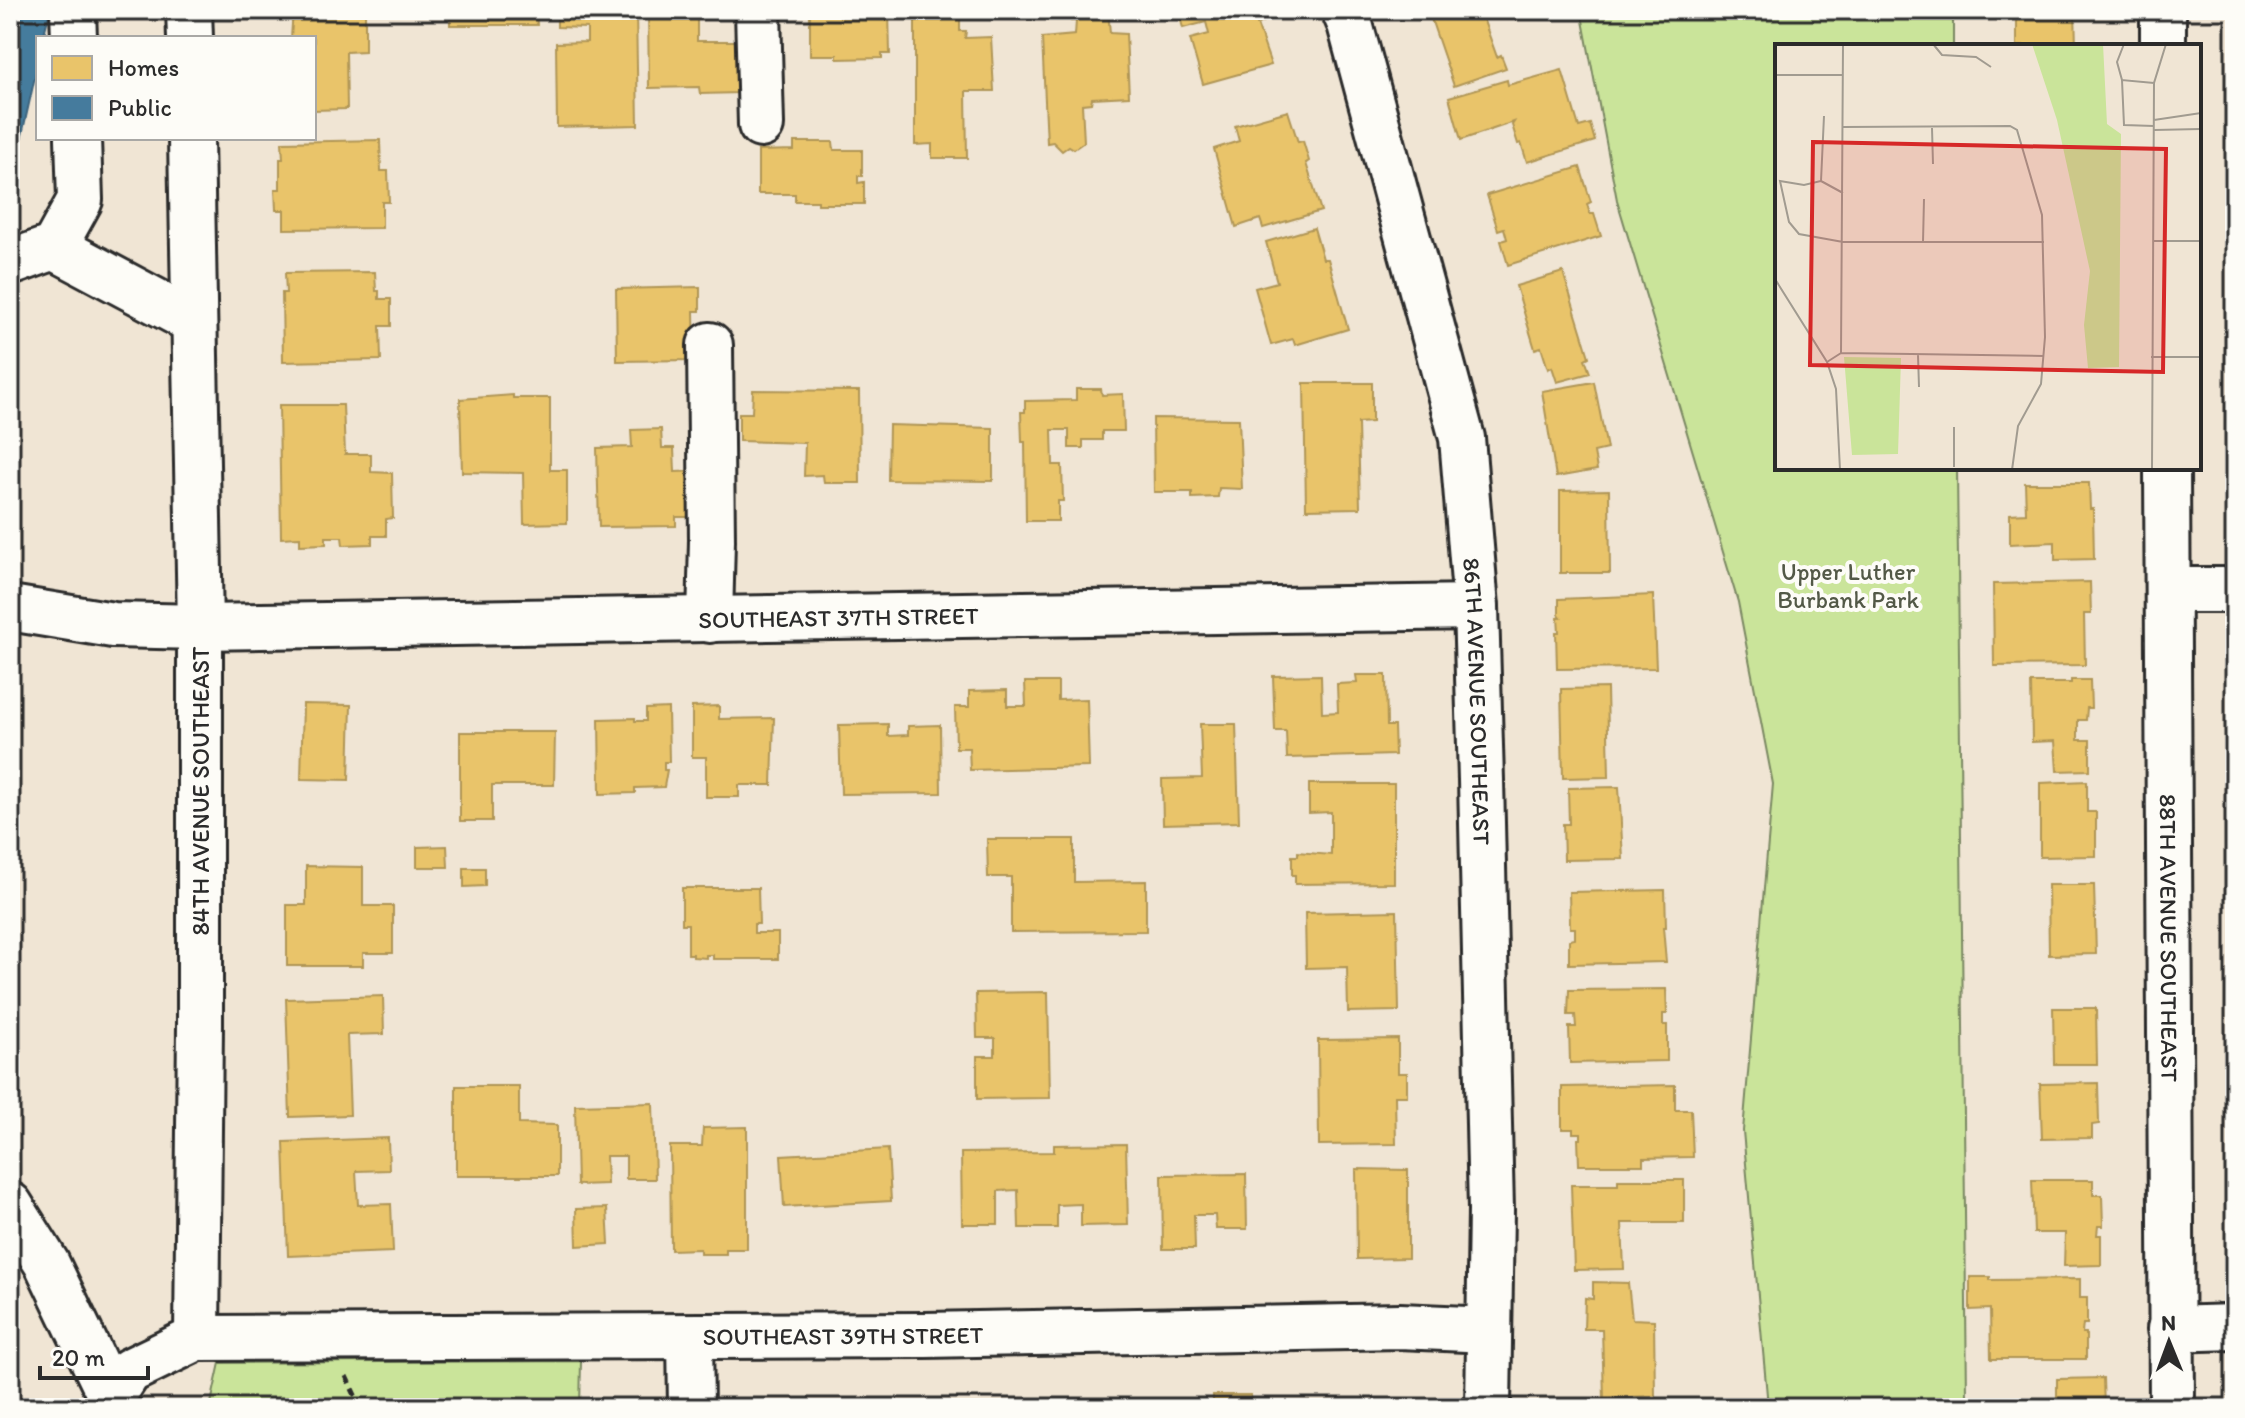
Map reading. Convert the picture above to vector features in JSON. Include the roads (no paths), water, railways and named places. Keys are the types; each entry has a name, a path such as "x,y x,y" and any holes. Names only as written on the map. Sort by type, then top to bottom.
{"street":[{"path":"73,10 74,36"},
{"path":"189,10 190,36"},
{"path":"758,10 761,125"},
{"name":"86TH AVENUE SOUTHEAST","path":"1344,10 1462,438 1476,607 1491,1210 1488,1408"},
{"path":"2163,10 2163,44"},
{"path":"10,263 54,247 80,200 78,140"},
{"name":"84TH AVENUE SOUTHEAST","path":"191,140 200,627 197,1338"},
{"path":"54,247 193,321"},
{"path":"710,345 710,620"},
{"name":"88TH AVENUE SOUTHEAST","path":"2167,470 2172,1408"},
{"path":"2168,590 2235,590"},
{"name":"SOUTHEAST 37TH STREET","path":"10,608 113,625 200,627 1476,607"},
{"path":"10,1205 47,1264 114,1402"},
{"name":"SOUTHEAST 39TH STREET","path":"197,1338 957,1335 1300,1327 1489,1330"},
{"path":"2170,1329 2235,1327"},
{"path":"690,1337 691,1408"},
{"path":"114,1402 129,1371 197,1338"}],"park label":[{"name":"Upper Luther Burbank Park","path":"1848,585"}]}
